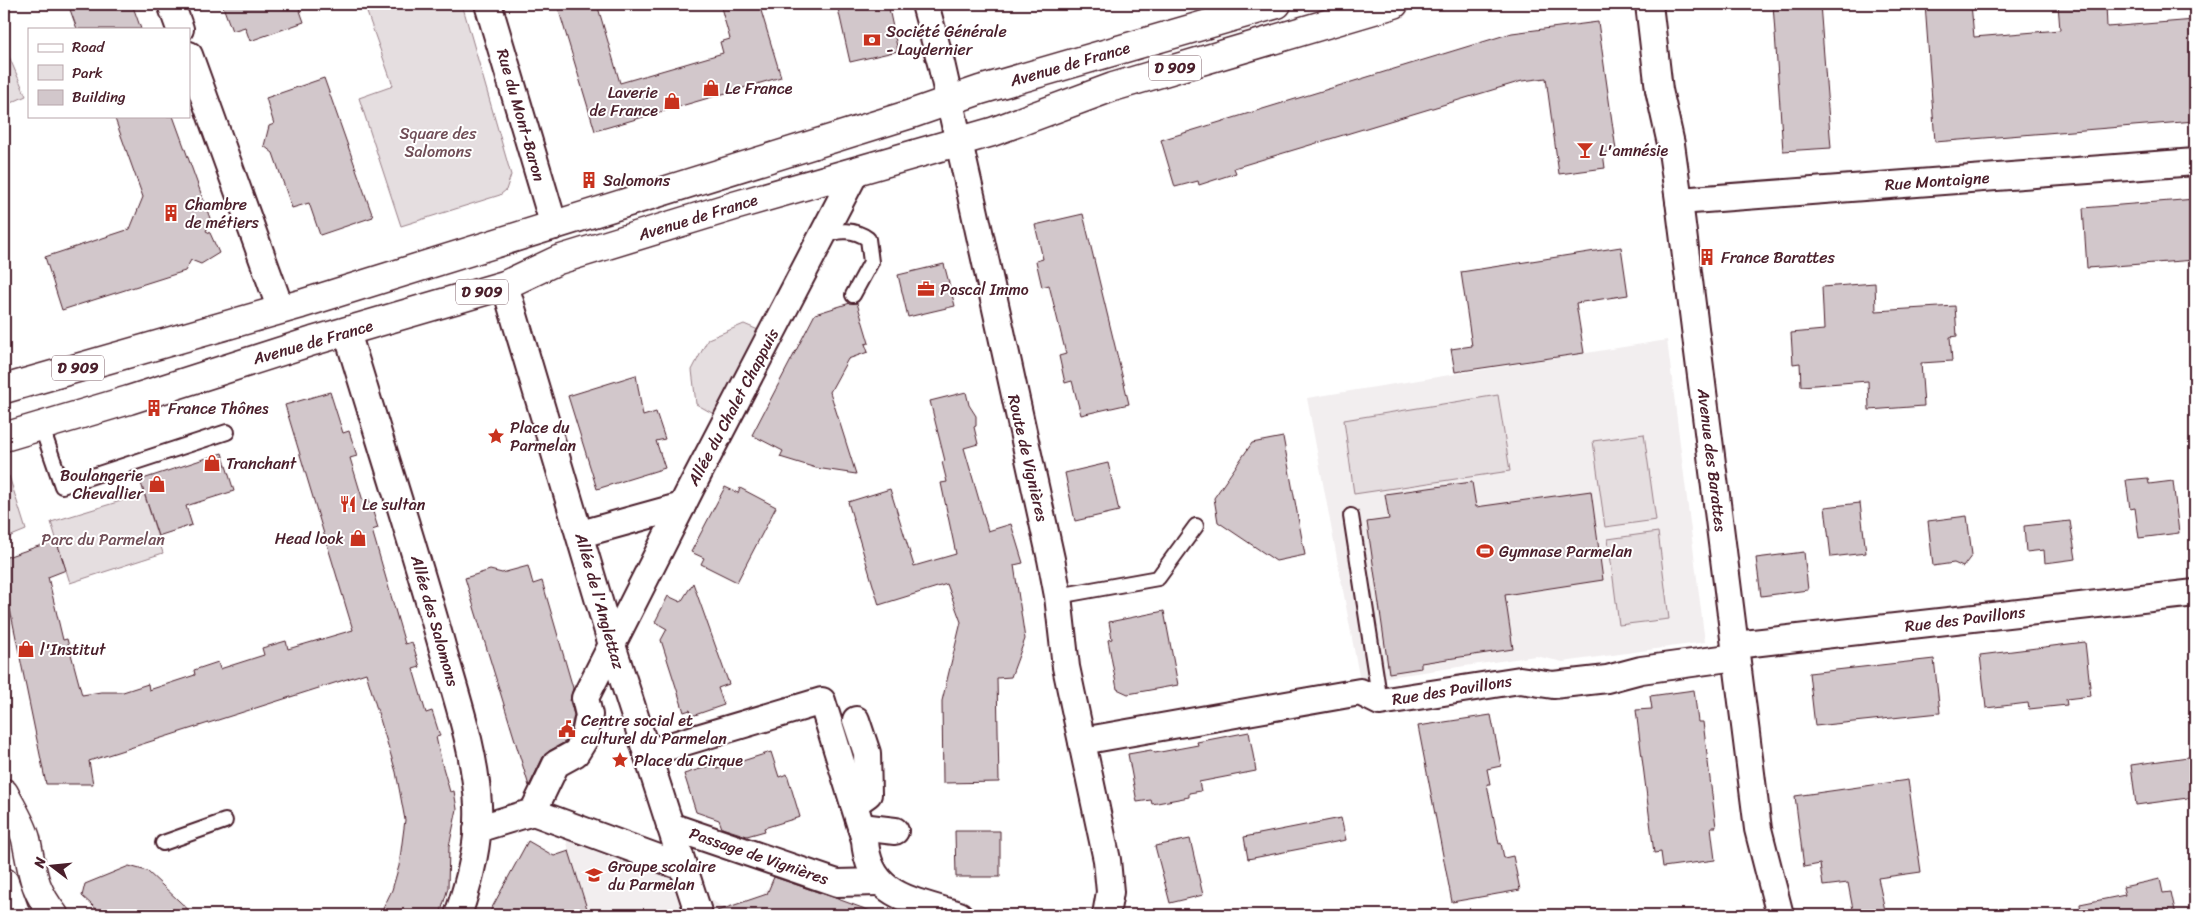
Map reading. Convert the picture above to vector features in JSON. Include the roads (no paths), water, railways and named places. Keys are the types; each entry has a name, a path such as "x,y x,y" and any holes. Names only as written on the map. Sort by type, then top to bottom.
{"main road":[{"name":"Avenue de France","path":"4,389 281,310 554,226 950,101 1225,11 1277,4"},
{"name":"Avenue de France","path":"4,437 506,285 558,260 992,132 1113,87 1394,4"},
{"path":"4,793 25,837 16,862 32,875 40,911"},
{"path":"4,882 16,915"}],"street":[{"path":"171,4 180,28"},
{"name":"Rue du Mont-Baron","path":"488,4 554,226"},
{"name":"Route de Vignières","path":"925,4 950,101 1058,596 1066,667 1107,860 1110,892 1106,915"},
{"name":"Avenue des Barattes","path":"1649,4 1659,90 1671,144 1679,201 1758,829 1780,915"},
{"path":"192,64 281,310"},
{"name":"Rue Montaigne","path":"1679,201 2195,162"},
{"name":"Allée du Chalet Chappuis","path":"533,812 556,764 576,753 584,740 589,715 585,698 682,506 824,236 856,171"},
{"name":"Allée de l'Anglettaz","path":"506,285 581,534 612,645 699,915"},
{"name":"Allée des Salomons","path":"347,332 417,560 474,761 478,807 477,829 470,878 458,915"},
{"path":"581,534 682,506"},
{"name":"Rue des Pavillons","path":"1082,741 1360,692 1380,702 1520,680 1553,685 1607,679 1641,670 1736,651 2195,593"},
{"path":"647,753 822,700 865,840 867,861 878,882 897,895 959,915"},
{"path":"856,720 867,753 868,794 857,815"},
{"path":"477,829 533,812 683,867"},
{"path":"857,815 896,831"},
{"name":"Passage de Vignières","path":"670,826 837,883 878,882"}],"lane":[{"path":"792,268 824,236 835,232 848,231 861,234 868,239 871,262 853,295"},
{"path":"41,425 62,486 228,432"},
{"path":"1351,516 1380,702"},
{"path":"1058,596 1158,578 1196,526"},
{"path":"163,844 224,821"}],"place":[{"name":"Société Générale - Laydernier","path":"872,40"},
{"name":"Le France","path":"711,88"},
{"name":"Laverie de France","path":"672,101"},
{"name":"L'amnésie","path":"1585,150"},
{"name":"Salomons","path":"589,180"},
{"name":"Chambre de métiers","path":"171,213"},
{"name":"France Barattes","path":"1707,257"},
{"name":"Pascal Immo","path":"926,289"},
{"name":"France Thônes","path":"154,408"},
{"name":"Place du Parmelan","path":"496,436"},
{"name":"Tranchant","path":"212,463"},
{"name":"Boulangerie Chevallier","path":"157,484"},
{"name":"Le sultan","path":"348,504"},
{"name":"Head look","path":"358,538"},
{"name":"Gymnase Parmelan","path":"1485,551"},
{"name":"l'Institut","path":"26,649"},
{"name":"Centre social et culturel du Parmelan","path":"567,729"},
{"name":"Place du Cirque","path":"620,760"},
{"name":"Groupe scolaire du Parmelan","path":"594,875"}],"park label":[{"name":"Square des Salomons","path":"438,142"},
{"name":"Parc du Parmelan","path":"103,539"}]}
